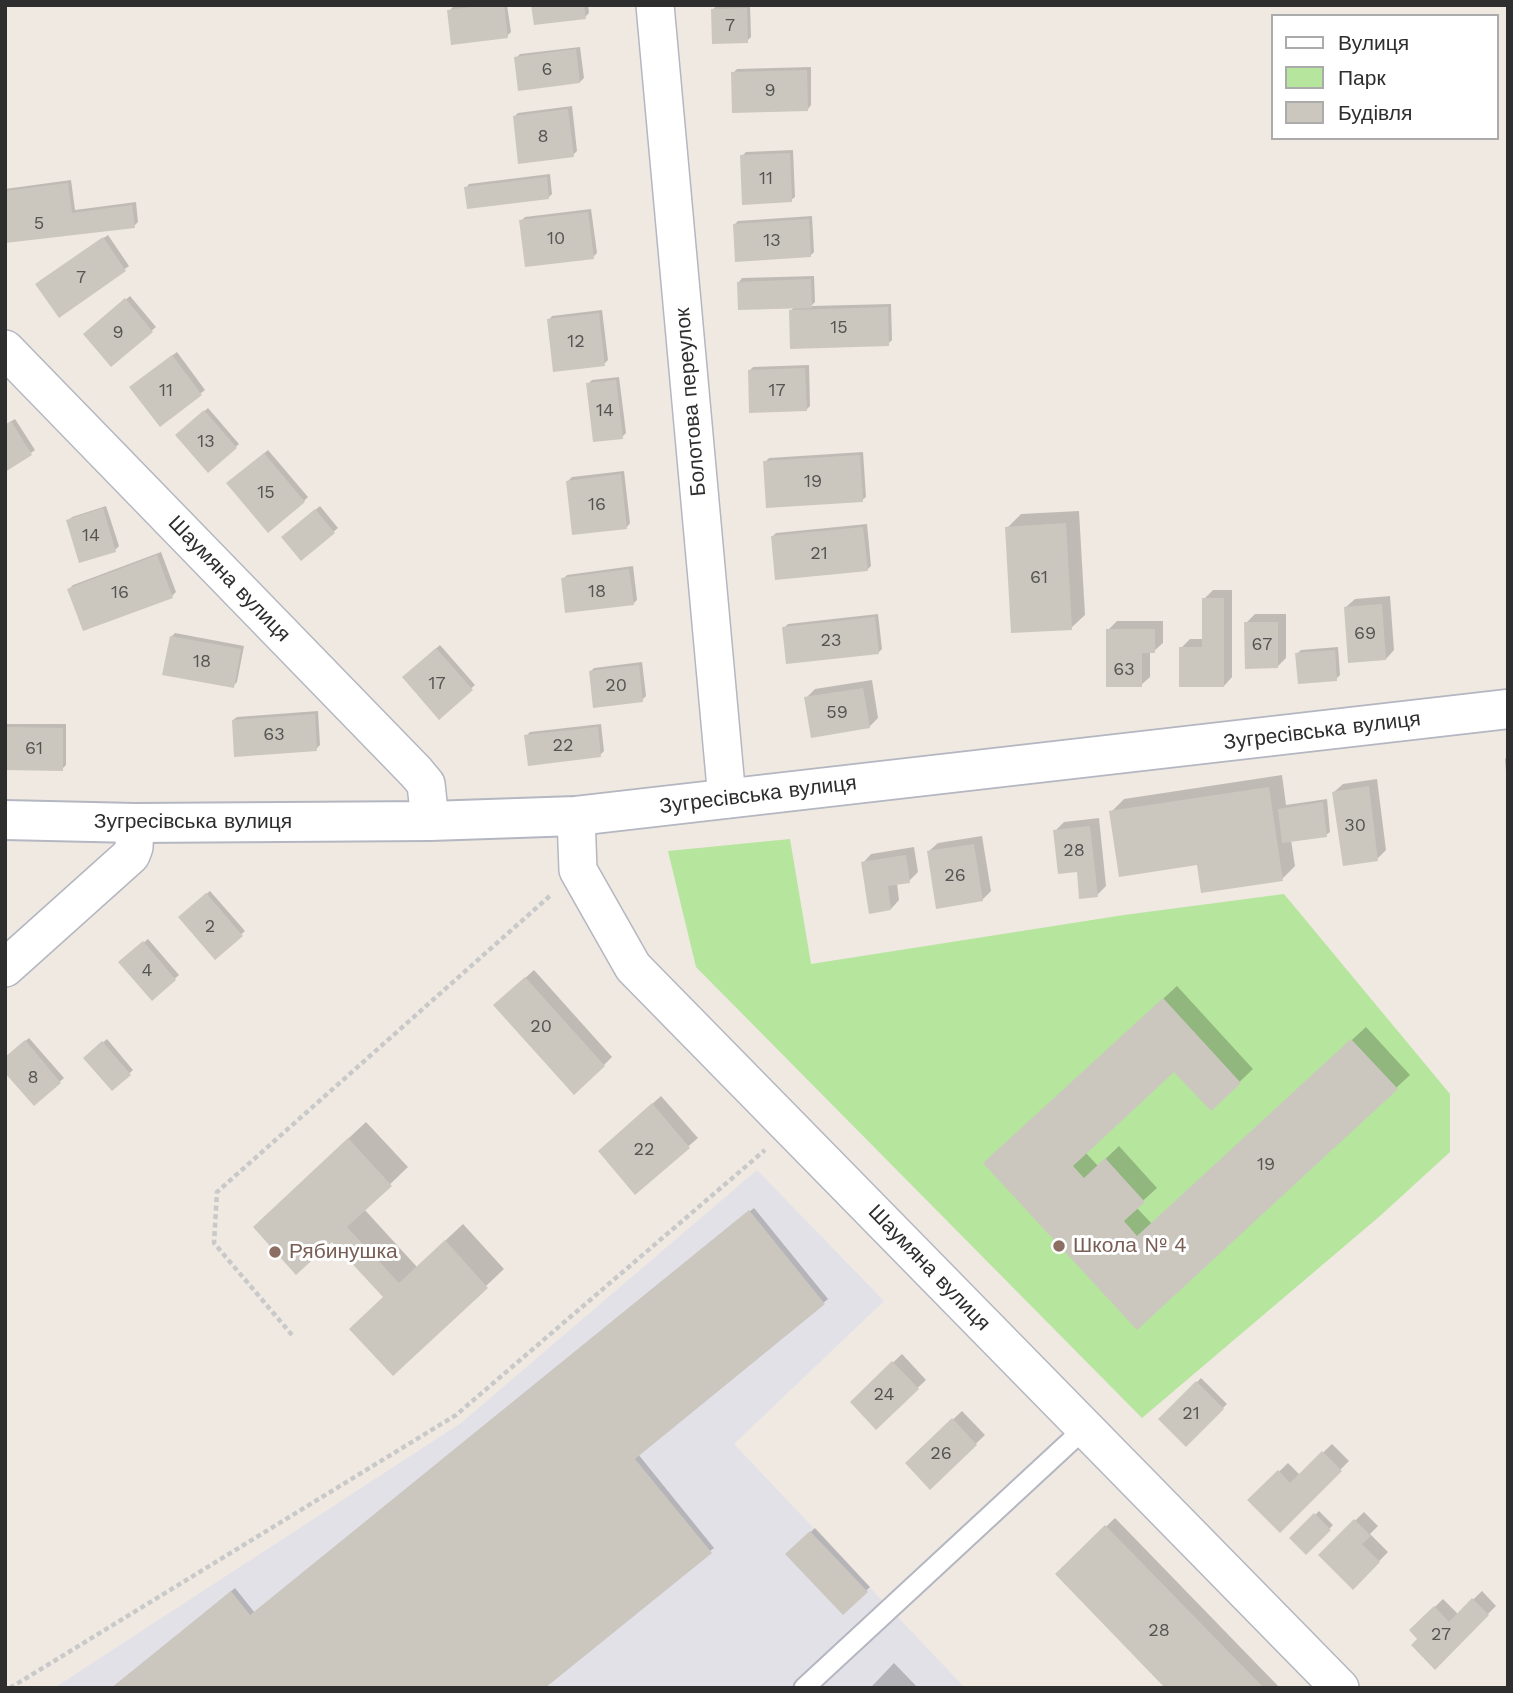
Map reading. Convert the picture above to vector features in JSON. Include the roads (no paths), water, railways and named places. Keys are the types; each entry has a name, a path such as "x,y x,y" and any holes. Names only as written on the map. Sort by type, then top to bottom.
{"street":[{"name":"Болотова переулок","path":"655,5 727,799"},
{"name":"Шаумяна вулиця","path":"5,349 416,772 426,785 430,821"},
{"name":"Зугресівська вулиця","path":"5,820 135,823 430,821 576,816 1508,709"},
{"name":"Шаумяна вулиця","path":"576,816 578,870 633,967 1340,1688"},
{"path":"5,968 131,855 135,823"}],"lane":[{"path":"804,1688 1086,1427"}],"place":[{"name":"Школа № 4","path":"1059,1246"},
{"name":"Рябинушка","path":"275,1252"}]}
